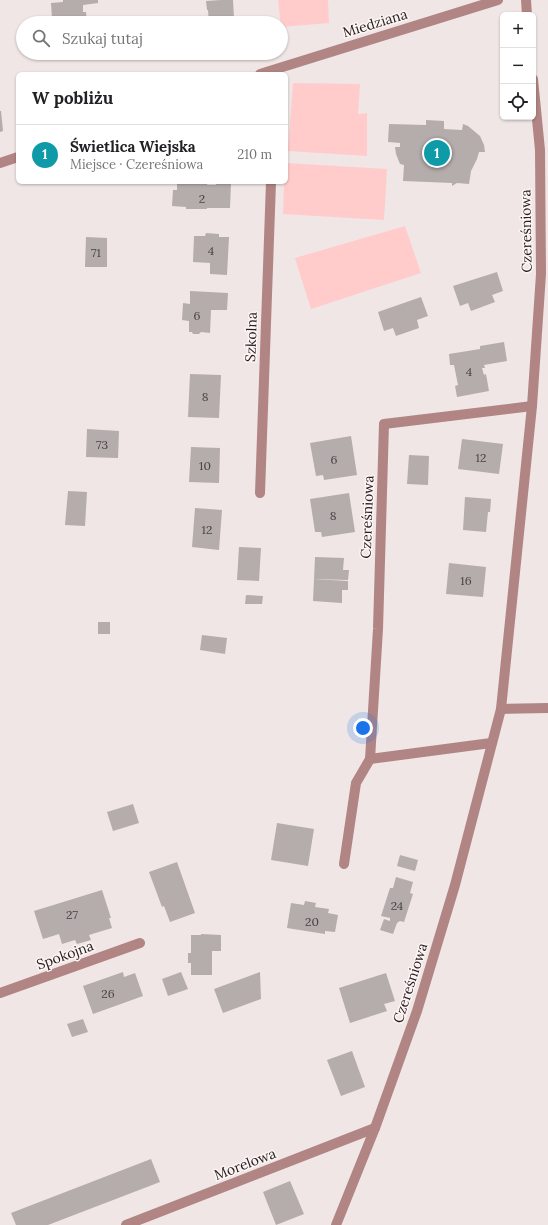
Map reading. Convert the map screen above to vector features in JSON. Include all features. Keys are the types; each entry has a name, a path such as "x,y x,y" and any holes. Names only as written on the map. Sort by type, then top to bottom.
{"street":[{"name":"Miedziana","path":"275,71 498,0"},
{"path":"526,0 527,12"},
{"name":"Czereśniowa","path":"336,1225 374,1128 417,1010 455,885 501,708 532,406 541,274 540,150 533,84"},
{"path":"0,163 16,158"},
{"name":"Szkolna","path":"260,493 271,184"},
{"name":"Czereśniowa","path":"344,864 356,783 370,759 378,629 384,424 532,406"},
{"path":"501,708 548,708"},
{"path":"370,759 491,743"},
{"name":"Spokojna","path":"0,993 140,943"},
{"name":"Morelowa","path":"126,1225 374,1128"}],"shaded area":[{"path":"278,0 328,0 329,23 288,26 288,16 280,16"},
{"path":"293,83 360,84 358,114 367,113 367,156 288,151"},
{"path":"288,163 387,169 384,220 283,214 284,184 288,184"},
{"path":"405,226 421,273 311,309 295,258"}],"building":[{"path":"63,0 98,0 98,3 83,5 83,12 86,12 86,16 52,16 51,3 63,2"},
{"path":"233,0 234,16 208,16 206,1"},
{"path":"0,111 3,131 0,132"},
{"path":"426,120 444,121 444,129 462,130 463,124 468,126 480,136 485,152 479,152 471,171 469,184 457,183 452,186 452,183 403,181 404,165 400,164 395,147 400,147 400,143 388,142 389,124 426,125"},
{"path":"177,184 231,184 230,208 186,209 186,207 172,206 173,190 177,190"},
{"path":"206,233 219,234 219,237 229,237 227,275 210,274 210,263 193,262 194,236 205,236"},
{"path":"86,237 107,238 107,267 85,267"},
{"path":"497,272 503,291 492,295 495,302 471,311 468,303 460,306 453,286"},
{"path":"190,291 228,293 227,310 211,310 210,333 201,332 199,334 193,334 192,332 189,332 189,321 182,320 183,303 190,304"},
{"path":"421,297 428,316 417,320 419,328 396,336 393,328 384,331 378,312"},
{"path":"504,342 507,361 484,365 485,368 482,368 484,375 486,374 489,391 457,397 455,386 458,385 454,365 450,365 449,354 480,349 480,346"},
{"path":"190,374 221,375 219,418 188,417"},
{"path":"87,429 119,431 118,458 86,457"},
{"path":"351,436 357,475 324,480 323,475 316,476 310,443"},
{"path":"462,439 503,444 499,474 458,469"},
{"path":"191,447 220,448 219,483 189,482"},
{"path":"409,455 429,456 428,485 407,484"},
{"path":"68,491 87,492 85,526 65,525"},
{"path":"349,493 355,532 322,537 321,532 315,532 310,499"},
{"path":"465,497 491,499 486,532 463,530"},
{"path":"195,508 222,510 219,550 192,547"},
{"path":"239,547 261,548 259,581 237,580"},
{"path":"315,557 344,558 343,570 349,570 348,580 314,579"},
{"path":"449,563 486,567 483,597 446,594"},
{"path":"314,579 348,581 348,590 342,590 342,603 313,601"},
{"path":"246,595 263,596 262,604 245,604"},
{"path":"98,622 110,622 110,634 98,634"},
{"path":"202,635 227,638 225,654 200,650"},
{"path":"133,804 139,823 113,831 107,812"},
{"path":"277,823 314,829 308,866 271,860"},
{"path":"400,855 418,860 415,871 397,866"},
{"path":"177,862 195,913 170,922 164,906 162,907 149,872"},
{"path":"396,877 413,882 410,893 413,894 404,922 400,921 397,923 393,934 380,930 384,919 390,921 390,918 381,916 390,888 393,888"},
{"path":"102,890 111,918 109,918 112,928 89,935 91,940 77,944 75,940 62,944 59,934 43,939 34,911"},
{"path":"305,901 316,903 315,907 329,909 328,913 338,915 335,932 325,931 325,934 287,928 291,903 304,905"},
{"path":"191,935 221,935 221,951 212,951 212,975 191,975 191,963 188,963 188,953 191,953"},
{"path":"123,972 124,977 135,973 143,996 93,1014 83,986"},
{"path":"181,972 188,989 168,996 162,979"},
{"path":"260,972 261,999 223,1013 214,989"},
{"path":"386,973 395,1001 384,1004 387,1011 350,1023 339,988"},
{"path":"83,1019 88,1032 72,1037 67,1024"},
{"path":"352,1051 365,1087 341,1096 327,1060"},
{"path":"151,1159 160,1182 48,1225 16,1225 11,1213"},
{"path":"290,1181 304,1214 276,1225 263,1192"}],"place":[{"name":"Świetlica Wiejska","path":"437,153"}]}
